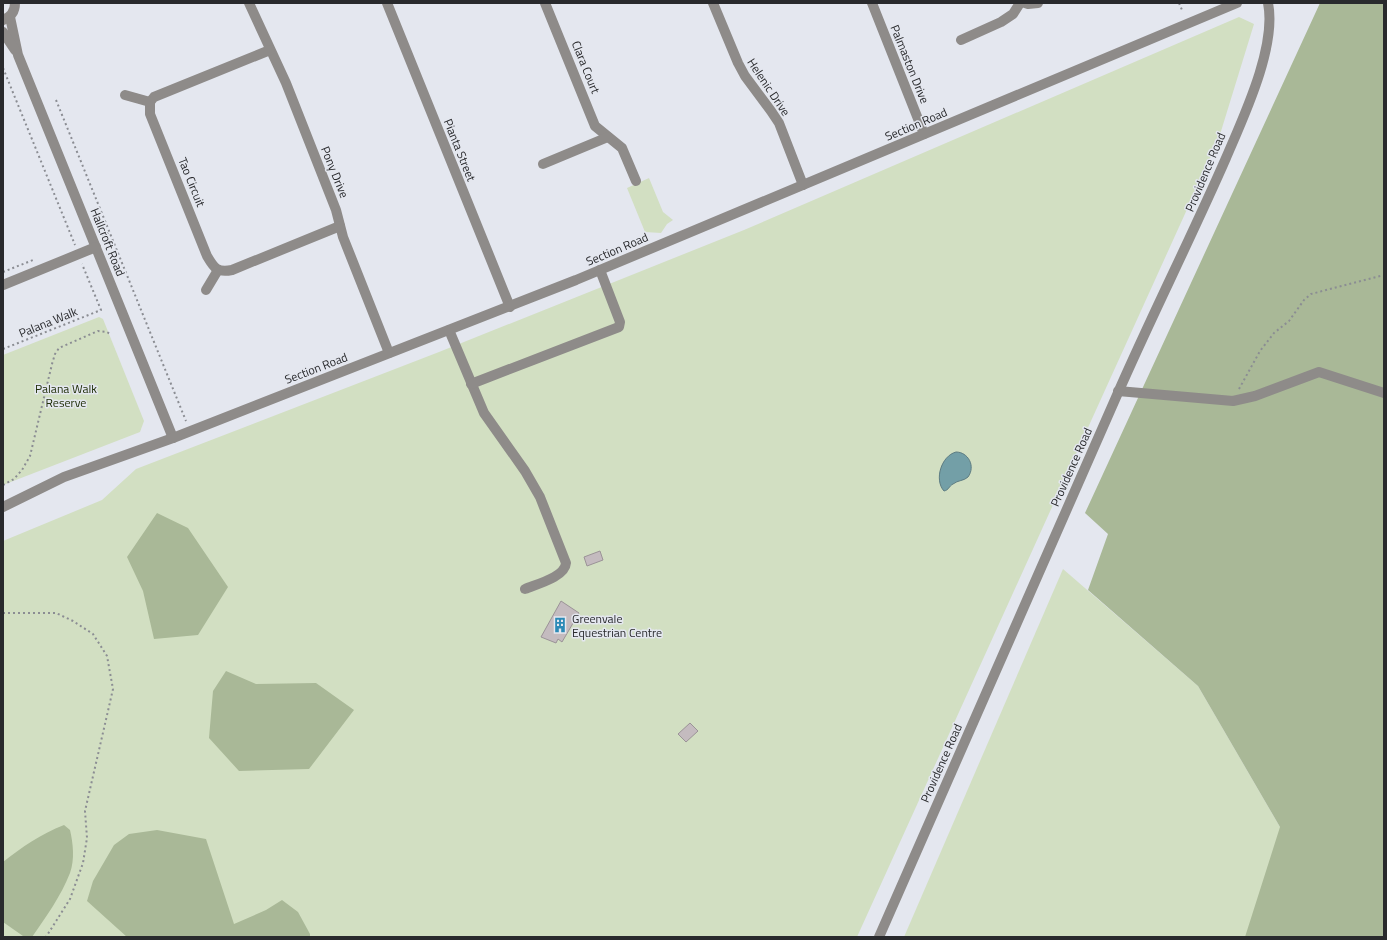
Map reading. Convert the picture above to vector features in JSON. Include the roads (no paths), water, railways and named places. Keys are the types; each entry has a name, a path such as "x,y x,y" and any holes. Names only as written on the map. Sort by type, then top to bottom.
{"street":[{"name":"Pony Drive","path":"249,3 292,98 390,353"},
{"name":"Pianta Street","path":"387,3 510,307"},
{"name":"Clara Court","path":"545,3 595,126 622,148 636,181"},
{"name":"Helenic Drive","path":"714,3 738,63 745,76 779,123 803,185"},
{"name":"Palmaston Drive","path":"872,3 924,134"},
{"path":"961,40 1001,22 1013,14 1020,3"},
{"path":"1025,3 1038,3"},
{"name":"Section Road","path":"3,507 64,476 173,438 510,307 1237,3"},
{"name":"Providence Road","path":"879,937 1118,391 1204,210 1252,96 1269,33 1271,21 1268,3"},
{"path":"6,18 14,11 16,4"},
{"name":"Hallcroft Road","path":"6,18 18,55 173,438"},
{"name":"Hallcroft Road","path":"3,32 18,55"},
{"path":"125,96 150,102 154,97 160,94 270,50"},
{"name":"Tao Circuit","path":"150,102 150,114 208,258 218,270"},
{"path":"543,164 608,137"},
{"path":"206,290 218,270 224,272 232,270 340,226"},
{"path":"3,285 96,248"},
{"path":"471,384 619,327 620,322 600,270"},
{"path":"449,330 484,413 525,471 540,497 566,563 564,570 557,576 525,589"},
{"path":"1118,391 1233,401 1255,396 1319,372 1384,392"}],"water":[{"path":"956,452 964,454 970,460 970,473 968,477 955,483 944,491 941,486 939,475 946,458"}],"place":[{"name":"Greenvale Equestrian Centre","path":"560,625"}],"park label":[{"name":"Palana Walk Reserve","path":"66,395"}]}
